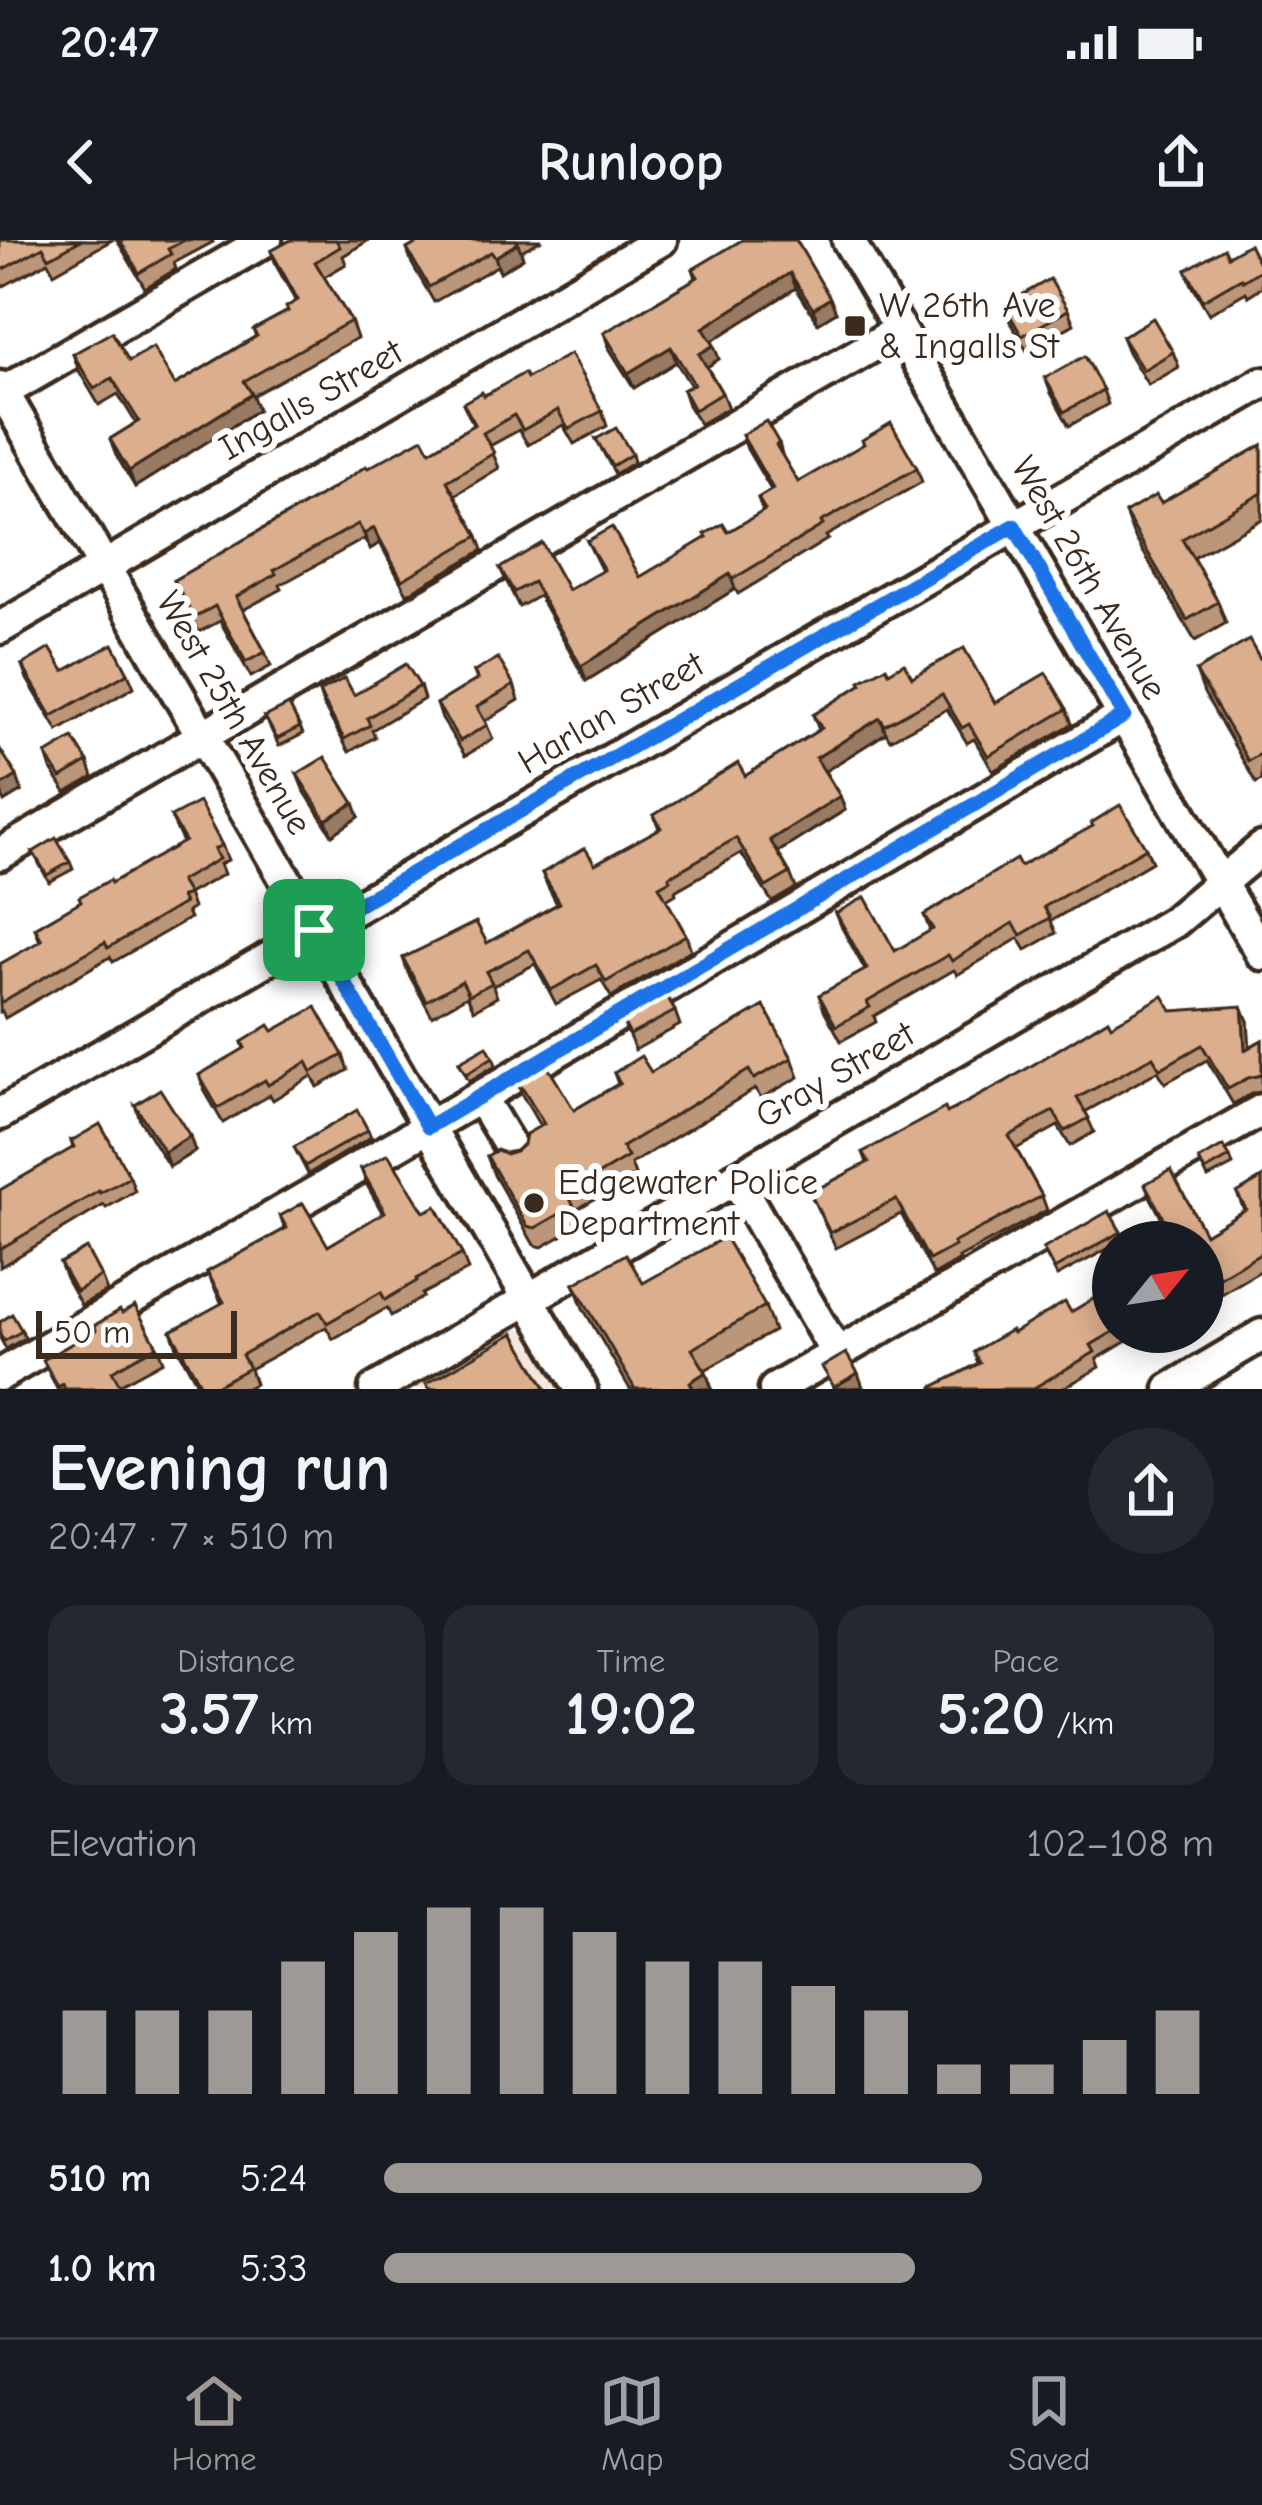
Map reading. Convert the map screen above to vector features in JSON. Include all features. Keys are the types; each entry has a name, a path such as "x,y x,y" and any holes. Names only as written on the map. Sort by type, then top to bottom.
{"street":[{"path":"1,391 266,240"},
{"name":"Ingalls Street","path":"0,628 662,240"},
{"name":"West 26th Avenue","path":"848,240 1262,954"},
{"path":"0,854 901,330"},
{"name":"Harlan Street","path":"0,1114 1262,382"},
{"name":"West 25th Avenue","path":"1,391 581,1389"},
{"path":"0,1375 1124,716"},
{"name":"Gray Street","path":"374,1389 1174,922 1262,848"},
{"path":"480,1096 514,1153"},
{"path":"775,1389 1262,1110"},
{"path":"735,1178 837,1354"},
{"path":"1171,1389 1262,1335"}],"shaded area":[{"path":"512,1329 531,1334 561,1389 411,1386"}],"building":[{"path":"0,240 81,240 49,258 43,247 0,271"},
{"path":"120,240 185,240 139,273"},
{"path":"291,240 336,240 340,247 315,262 351,321 244,381 252,394 129,471 110,439 139,421 112,378 94,389 73,354 112,332 129,361 153,347 175,385 257,336 253,330 288,311 286,307 298,300 271,251"},
{"path":"423,240 518,243 495,257 491,252 429,287 407,249"},
{"path":"742,240 796,240 830,298 813,309 790,273 703,328 714,345 699,354 722,393 694,410 683,390 694,384 671,347 628,373 604,333 698,277 693,269"},
{"path":"1249,244 1262,269 1203,300 1186,270 1224,248 1228,256"},
{"path":"1050,279 1068,310 1022,336 1004,305"},
{"path":"1153,318 1173,352 1143,370 1122,337"},
{"path":"570,354 602,411 568,429 558,410 523,430 514,415 483,433 494,453 447,481 478,536 402,580 374,528 364,534 358,524 274,570 276,574 236,597 265,652 246,662 215,606 194,618 174,580 366,466 423,438 430,451 475,424 463,403 524,373 527,378"},
{"path":"1085,356 1103,390 1064,412 1045,378"},
{"path":"766,421 798,482 891,423 917,468 733,579 730,574 581,666 533,582 514,592 500,568 542,543 568,590 604,570 587,541 612,527 640,577 723,524 728,532 765,510 758,498 773,489 742,435"},
{"path":"616,428 632,454 612,466 596,439"},
{"path":"1262,445 1262,493 1182,539 1218,602 1187,620 1125,513 1156,495 1161,503"},
{"path":"1249,640 1262,663 1262,753 1248,761 1196,671"},
{"path":"113,644 128,673 52,716 22,665 50,648 64,671"},
{"path":"964,648 995,703 1046,673 1067,709 988,756 969,724 962,728 942,694 885,725 880,718 816,758 840,796 770,840 790,873 766,887 736,838 659,886 686,935 606,982 596,965 551,990 529,950 486,972 492,983 469,995 462,981 426,1001 403,958 476,922 487,943 560,903 542,873 585,848 595,864 661,828 654,815 738,763 745,776 822,728 813,715 886,667 889,672 904,663 912,677"},
{"path":"498,658 514,685 477,707 487,725 460,741 437,704 478,679 474,672"},
{"path":"406,664 420,686 367,718 370,725 344,739 319,692 345,678 354,695"},
{"path":"289,705 300,727 277,739 265,717"},
{"path":"73,738 88,762 61,778 46,754"},
{"path":"0,749 17,776 0,786"},
{"path":"325,757 354,803 326,820 297,774"},
{"path":"199,802 222,845 214,849 219,859 180,881 188,894 181,897 184,903 0,1003 0,964 42,940 35,928 81,901 79,897 185,841 171,817"},
{"path":"1120,805 1146,848 1044,907 1050,918 1021,935 1013,923 952,961 948,955 867,1002 870,1007 836,1026 819,995 867,969 836,913 865,897 895,951 933,929 924,915 1016,859 1020,866 1093,826"},
{"path":"56,838 70,862 47,875 33,852"},
{"path":"665,992 675,1011 630,1035 621,1018"},
{"path":"1163,996 1172,1011 1242,1006 1245,1050 1262,1040 1262,1075 1228,1089 1202,1045 1160,1069 1153,1057 1077,1098 1089,1118 1065,1131 1053,1111 1009,1136 1042,1196 929,1260 896,1199 830,1233 810,1193 869,1162 863,1152 1005,1082 1108,1019 1111,1025"},
{"path":"764,1006 792,1058 754,1079 749,1070 622,1147 628,1157 567,1193 574,1206 535,1228 527,1226 487,1156 497,1150 516,1151 526,1134 544,1124 515,1076 543,1059 574,1110 620,1083 614,1073 641,1056 651,1072"},
{"path":"316,1007 343,1055 312,1072 307,1062 218,1108 199,1075 245,1048 242,1042 269,1025 273,1031"},
{"path":"487,1046 493,1057 466,1074 459,1062"},
{"path":"160,1089 190,1136 164,1152 135,1105"},
{"path":"357,1110 368,1130 305,1166 294,1147"},
{"path":"100,1124 130,1177 0,1249 0,1190 74,1147 71,1141"},
{"path":"1223,1146 1230,1157 1205,1171 1199,1160"},
{"path":"388,1154 424,1212 436,1206 462,1254 385,1300 381,1292 327,1323 320,1311 242,1355 249,1368 203,1389 171,1331 224,1302 207,1272 287,1228 280,1216 303,1203 328,1246 385,1212 361,1169"},
{"path":"1171,1170 1198,1221 1165,1221 1145,1184"},
{"path":"1262,1178 1262,1252 1224,1275 1224,1222 1246,1209 1237,1193"},
{"path":"1109,1211 1115,1221 1092,1221 1092,1248 1054,1269 1043,1249"},
{"path":"725,1237 765,1306 692,1349 706,1372 690,1382 693,1388 635,1389 574,1284 626,1254 643,1283"},
{"path":"86,1248 101,1276 76,1291 60,1263"},
{"path":"1092,1300 1093,1353 1032,1389 934,1389 980,1363 974,1352 1011,1330 1065,1302 1071,1312"},
{"path":"135,1306 157,1346 112,1371 122,1389 58,1387 43,1360 96,1330 95,1325 120,1310"},
{"path":"12,1314 22,1331 4,1341 0,1322"},
{"path":"514,1333 546,1389 429,1389 426,1384"},
{"path":"846,1353 858,1373 834,1387 822,1367"}],"place":[{"name":"W 26th Ave & Ingalls St","path":"855,326"},
{"name":"Edgewater Police Department","path":"534,1203"}],"route":[{"path":"1014,526 1124,716 428,1127 314,930 1014,526"}]}
